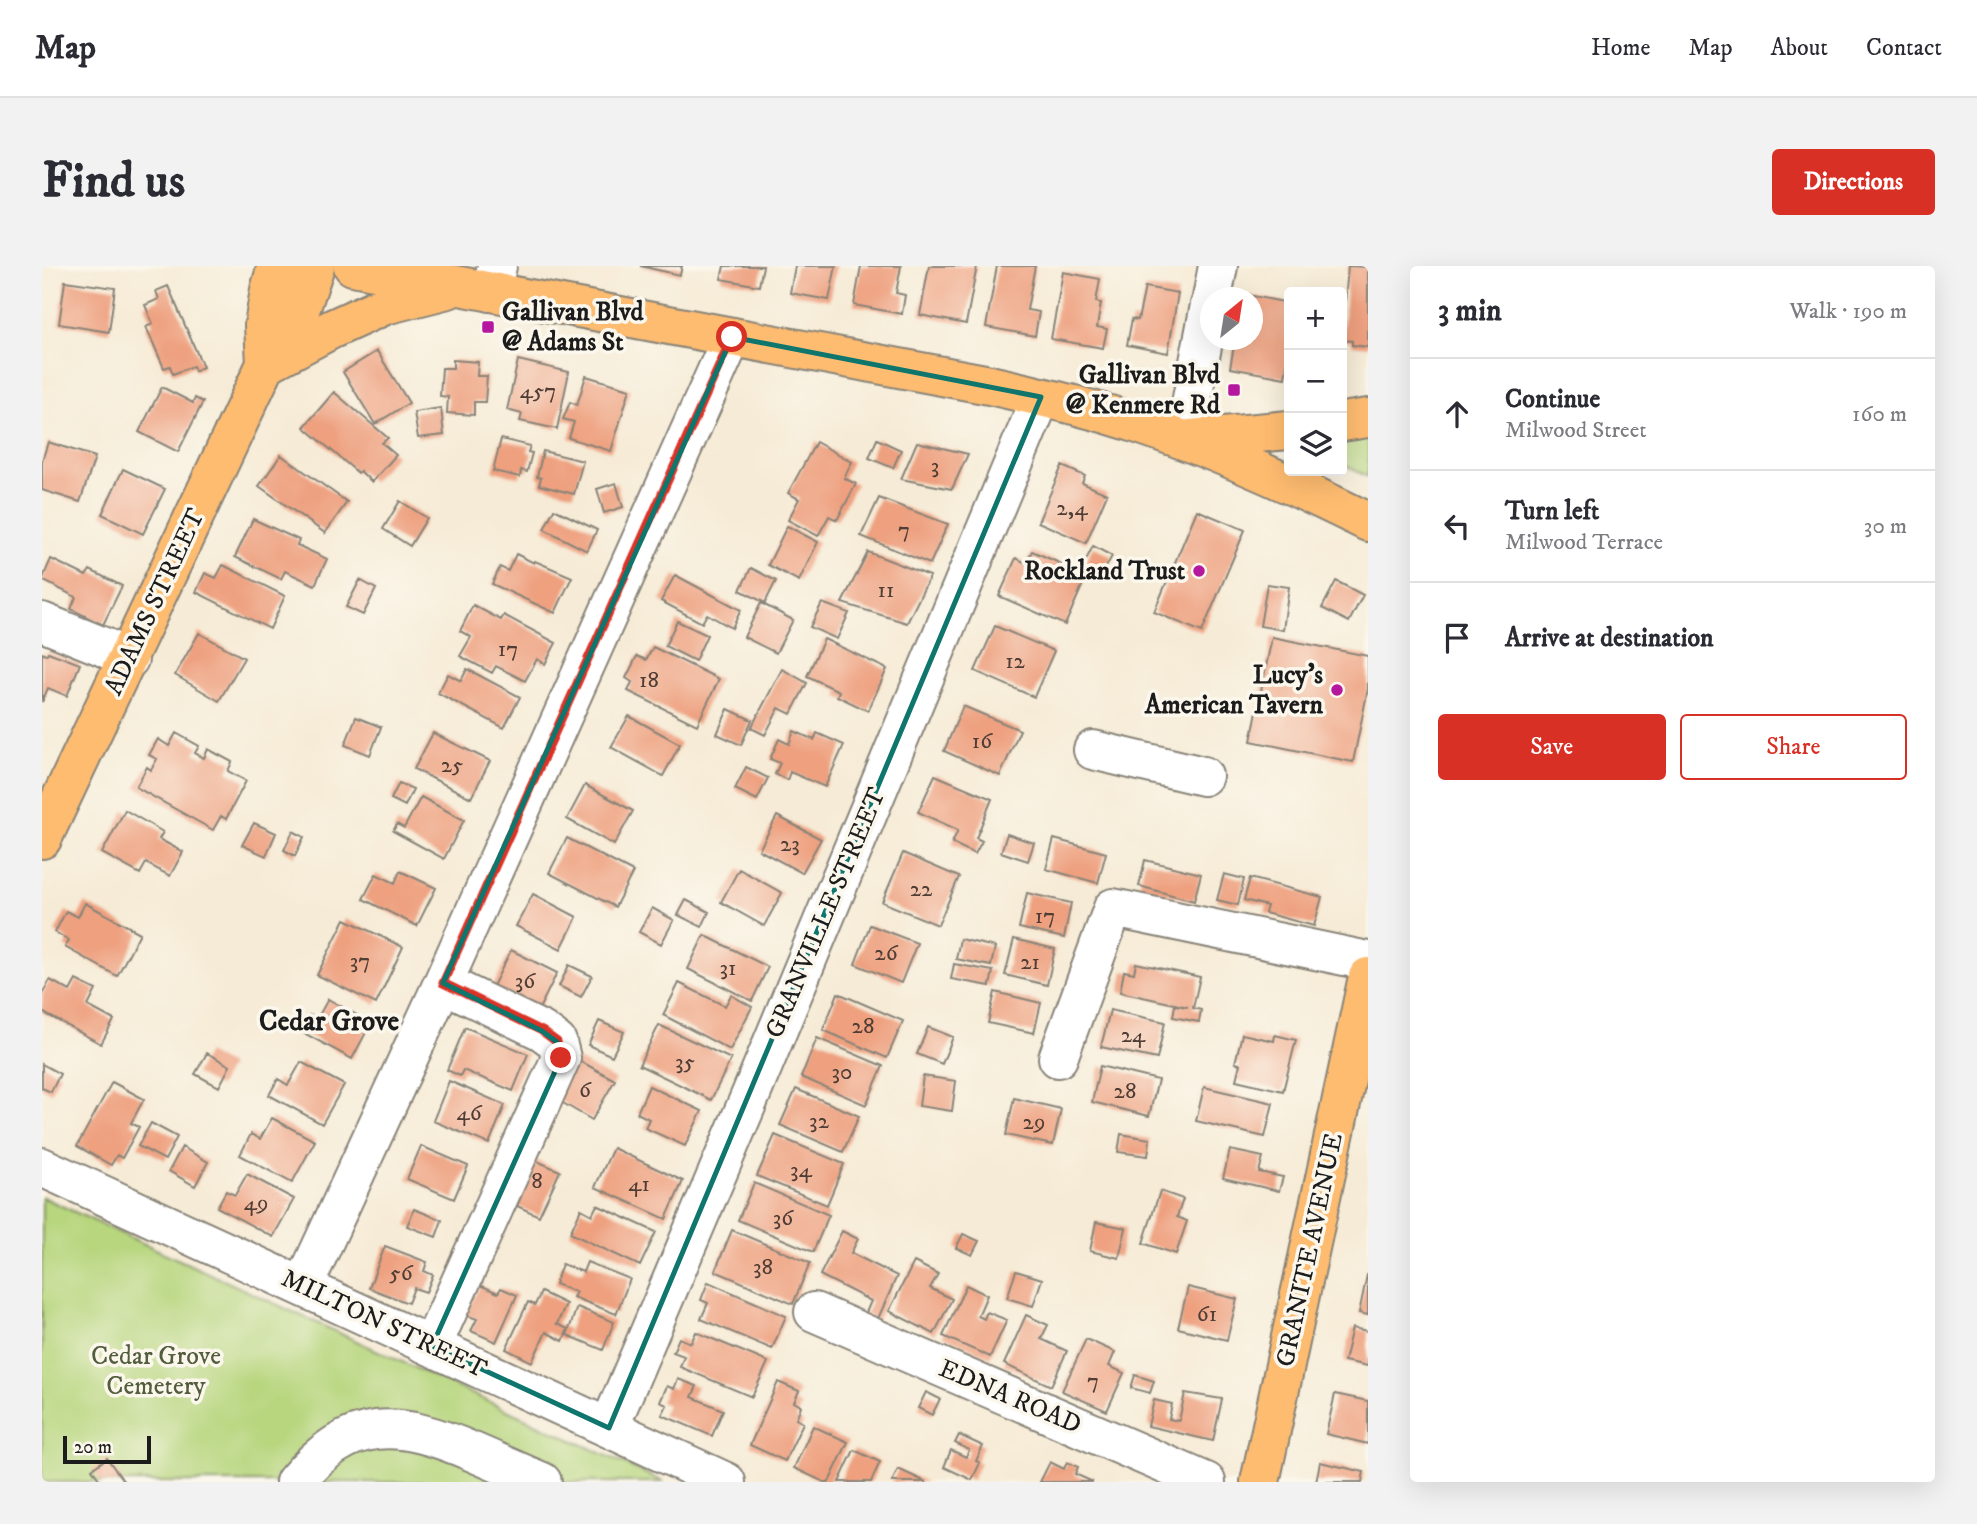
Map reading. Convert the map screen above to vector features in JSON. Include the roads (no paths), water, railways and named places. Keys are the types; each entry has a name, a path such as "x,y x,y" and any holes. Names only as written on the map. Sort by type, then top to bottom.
{"main road":[{"name":"ADAMS STREET","path":"266,364 264,326 277,266"},
{"name":"ADAMS STREET","path":"42,839 266,364 292,334 315,266"},
{"path":"353,266 483,281 732,337 1041,397 1106,414 1184,440 1289,483 1368,522"},
{"path":"266,364 385,305 483,281"},
{"path":"1347,421 1368,418"},
{"path":"1184,440 1284,430"},
{"name":"GRANITE AVENUE","path":"1260,1482 1368,977"}],"street":[{"path":"1214,287 1218,266"},
{"path":"303,1287 443,983 732,337"},
{"path":"1184,440 1201,350"},
{"name":"GRANVILLE STREET","path":"610,1428 1041,397"},
{"path":"42,622 129,659"},
{"path":"1093,750 1203,776"},
{"path":"1058,1058 1113,908 1368,961"},
{"path":"432,1346 561,1058 557,1042 542,1031 443,983"},
{"name":"MILTON STREET","path":"42,1167 726,1482"},
{"name":"EDNA ROAD","path":"814,1312 1206,1482"},
{"path":"295,1482 315,1460 342,1440 371,1431 406,1429 437,1438 542,1482"}],"place":[{"name":"Gallivan Blvd @ Adams St","path":"488,327"},
{"name":"Gallivan Blvd @ Kenmere Rd","path":"1234,390"},
{"name":"Rockland Trust","path":"1199,571"},
{"name":"Lucy's American Tavern","path":"1337,690"}],"district":[{"name":"Cedar Grove","path":"329,1021"}],"park label":[{"name":"Cedar Grove Cemetery","path":"156,1371"}]}
